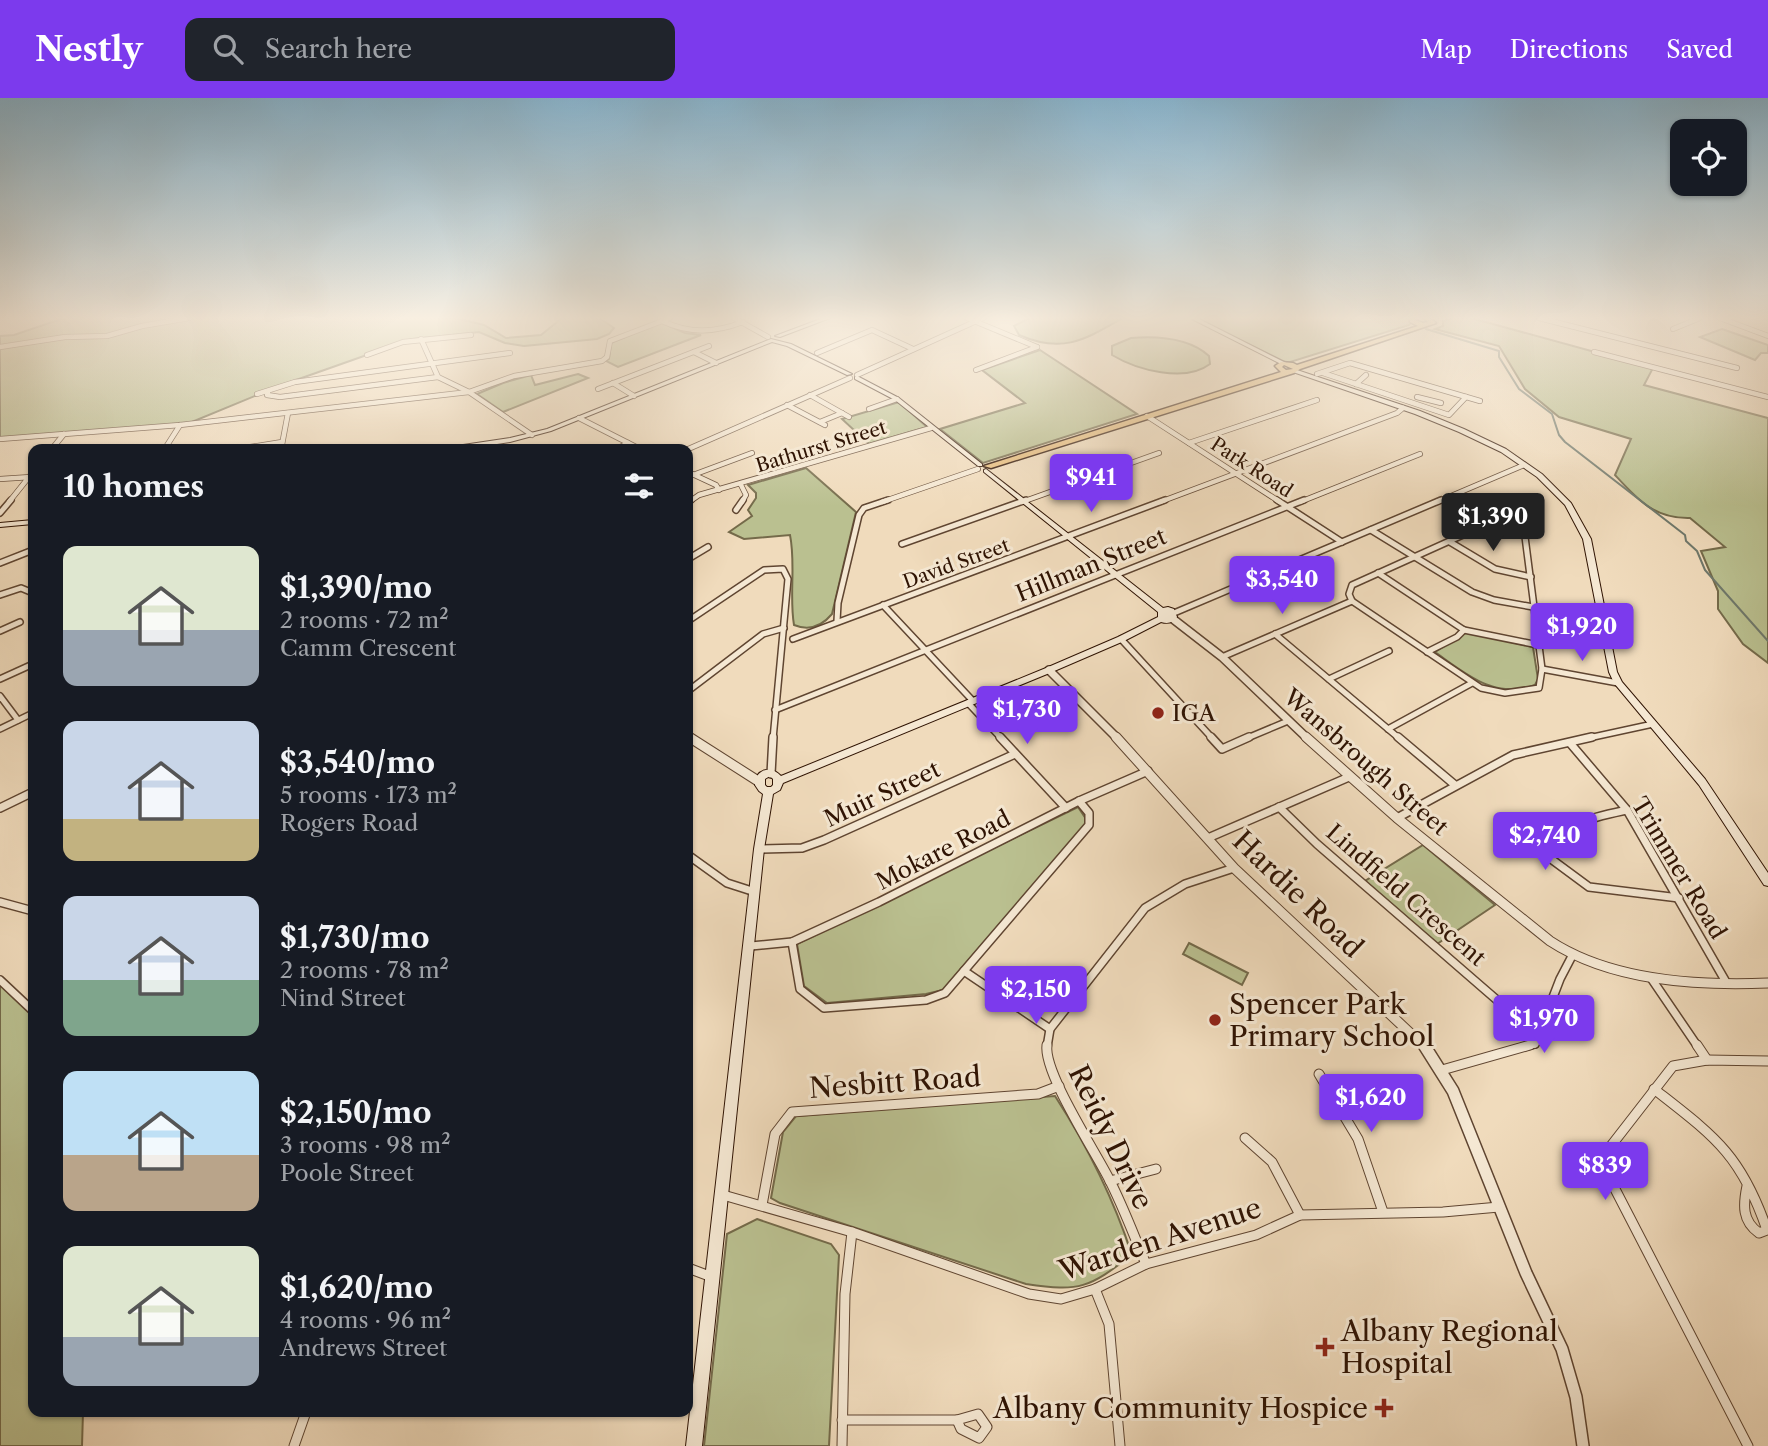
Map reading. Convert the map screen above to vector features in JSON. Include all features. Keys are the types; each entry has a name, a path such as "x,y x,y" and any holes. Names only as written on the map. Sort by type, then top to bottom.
{"main road":[{"path":"479,444 532,435 672,381"},
{"path":"775,777 776,788 763,790 758,781 763,776 775,777 971,702 1121,639 1168,615 897,399 862,381"},
{"path":"983,468 1252,381"},
{"path":"1332,381 1380,396 1403,408 1459,429 1524,465 1563,495 1583,526 1613,672 1618,683 1708,790 1768,882"},
{"path":"0,525 28,522"},
{"path":"694,1446 693,1411 713,1277 751,947 759,849 769,790"}],"street":[{"path":"257,394 303,381"},
{"path":"268,392 267,396 280,397 408,381"},
{"path":"446,381 532,435"},
{"path":"0,439 180,425 469,393 501,381"},
{"path":"598,389 618,381"},
{"path":"693,447 842,381"},
{"path":"1347,381 1380,396 1449,415 1466,397"},
{"path":"1356,384 1359,381"},
{"path":"1394,384 1397,381"},
{"path":"1409,381 1480,401"},
{"path":"1706,381 1768,397"},
{"path":"613,383 634,396"},
{"path":"1412,403 1427,386"},
{"path":"810,395 849,417"},
{"path":"1417,397 1441,403"},
{"path":"869,409 897,399"},
{"path":"1189,443 1317,400"},
{"path":"787,405 822,424 842,413"},
{"name":"David Street","path":"793,639 1237,474 1397,413 1403,408"},
{"path":"270,444 282,442 288,413"},
{"name":"Park Road","path":"1147,416 1342,542"},
{"path":"579,418 628,443"},
{"path":"168,444 180,425"},
{"name":"Bathurst Street","path":"693,499 931,428"},
{"path":"56,444 64,434"},
{"path":"693,472 752,453"},
{"path":"902,544 1159,453"},
{"name":"Hillman Street","path":"775,710 1420,454"},
{"path":"1168,615 1524,465"},
{"path":"837,621 838,603 859,515 864,508 983,468"},
{"path":"693,474 716,485 719,490"},
{"path":"0,479 28,476"},
{"path":"0,513 28,480"},
{"path":"736,510 746,495 741,485"},
{"path":"1506,516 1524,529 1542,669 1539,688 1514,694 1491,692 1472,683 1352,601 1349,594 1352,586 1378,573 1536,502"},
{"path":"1371,530 1472,592 1494,600 1533,607"},
{"path":"1450,542 1495,569 1531,577"},
{"path":"693,556 708,547"},
{"path":"0,563 28,552"},
{"path":"693,618 764,570 779,568 788,579 775,710 775,777"},
{"path":"1378,573 1464,630 1538,646"},
{"path":"0,596 22,587 28,588"},
{"path":"1222,657 1352,601"},
{"path":"883,605 1066,808"},
{"name":"Wansbrough Street","path":"1168,615 1222,657 1288,721 1397,818 1572,956 1594,964 1648,974 1750,985 1768,983"},
{"path":"0,631 20,622"},
{"path":"693,687 764,634 784,628"},
{"path":"1427,652 1457,637 1464,630"},
{"path":"1275,634 1455,785"},
{"path":"1121,639 1222,749 1288,721"},
{"path":"1329,679 1388,651"},
{"path":"0,679 28,666"},
{"path":"1542,669 1618,683"},
{"name":"Hardie Road","path":"1049,670 1148,771 1234,868 1391,1012 1422,1043 1442,1070 1562,1349 1576,1397 1583,1446"},
{"path":"1388,730 1472,683"},
{"path":"0,696 18,720"},
{"path":"0,729 28,715"},
{"path":"1397,818 1513,755 1653,724"},
{"path":"693,740 758,781"},
{"name":"Trimmer Road","path":"1570,743 1627,810 1726,982"},
{"name":"Muir Street","path":"759,849 802,848 824,840 1016,754"},
{"name":"Mokare Road","path":"751,947 792,942 879,902 1079,801 1148,771"},
{"path":"1208,838 1349,777"},
{"path":"0,808 28,794"},
{"path":"792,942 800,989 824,1008 926,1000 945,993 1089,825 1089,813 1079,801"},
{"name":"Lindfield Crescent","path":"1279,807 1317,844 1505,1007 1535,1044"},
{"path":"1627,810 1591,817 1548,841 1544,853 1589,887 1679,898"},
{"path":"693,859 726,883 741,891 755,892"},
{"path":"964,971 1050,1029 1145,908 1185,884 1234,868"},
{"path":"0,902 28,910"},
{"path":"1442,1070 1535,1044 1560,979 1572,956"},
{"path":"1648,974 1707,1060"},
{"path":"0,980 28,1006"},
{"name":"Reidy Drive","path":"1050,1029 1046,1054 1059,1086 1110,1181 1146,1264"},
{"path":"1748,1446 1600,1160 1673,1066 1707,1060 1768,1060"},
{"path":"1319,1074 1358,1139 1383,1212"},
{"name":"Nesbitt Road","path":"762,1205 775,1134 792,1112 1038,1094 1059,1086"},
{"path":"1654,1089 1719,1141 1747,1186 1767,1230 1759,1233 1750,1228 1744,1219 1747,1186"},
{"path":"1245,1138 1261,1147 1273,1159 1300,1215"},
{"path":"1110,1181 1156,1169"},
{"name":"Warden Avenue","path":"723,1195 852,1232 1029,1294 1061,1299 1095,1289 1146,1264 1256,1235 1300,1215 1443,1212 1499,1207"},
{"path":"842,1446 845,1294 852,1232"},
{"path":"693,1270 713,1277"},
{"path":"1095,1289 1109,1324 1120,1446"},
{"path":"294,1446 304,1417"},
{"path":"842,1420 957,1420"}],"green space":[{"path":"0,381 293,381 187,424 0,438"},
{"path":"510,381 533,381 535,385 551,381 581,381 503,412 477,394"},
{"path":"996,381 1087,381 1137,414 983,463 940,429 1025,403"},
{"path":"1520,381 1646,381 1644,385 1768,418 1768,663 1743,644 1718,609 1718,591 1701,551 1725,547 1690,518 1666,515 1647,506 1615,475 1631,439 1559,417 1525,389"},
{"path":"899,402 927,427 869,444 842,419"},
{"path":"806,468 856,512 832,614 824,622 805,628 794,625 790,535 744,539 729,532 752,516 748,510 756,498 756,493 748,485"},
{"path":"1467,632 1533,647 1538,679 1535,685 1520,689 1494,687 1470,676 1435,652"},
{"path":"1078,807 1086,819 1085,825 943,990 827,1003 804,986 797,944"},
{"path":"1423,845 1495,905 1437,944 1365,881"},
{"path":"1189,943 1248,973 1242,985 1183,954"},
{"path":"0,983 28,1008 28,1417 83,1417 82,1446 0,1446"},
{"path":"1055,1096 1098,1173 1132,1255 1105,1275 1083,1285 1060,1287 1026,1284 771,1198 783,1132 796,1116"},
{"path":"757,1219 831,1244 839,1255 829,1446 704,1446 727,1234"}],"waterway":[{"path":"1514,381 1519,389 1552,414 1559,435 1565,442 1685,535 1686,541 1697,551 1705,570 1768,641"}],"place":[{"name":"IGA","path":"1158,713"},
{"name":"Spencer Park Primary School","path":"1215,1020"},
{"name":"Albany Regional Hospital","path":"1325,1347"},
{"name":"Albany Community Hospice","path":"1384,1408"}]}
